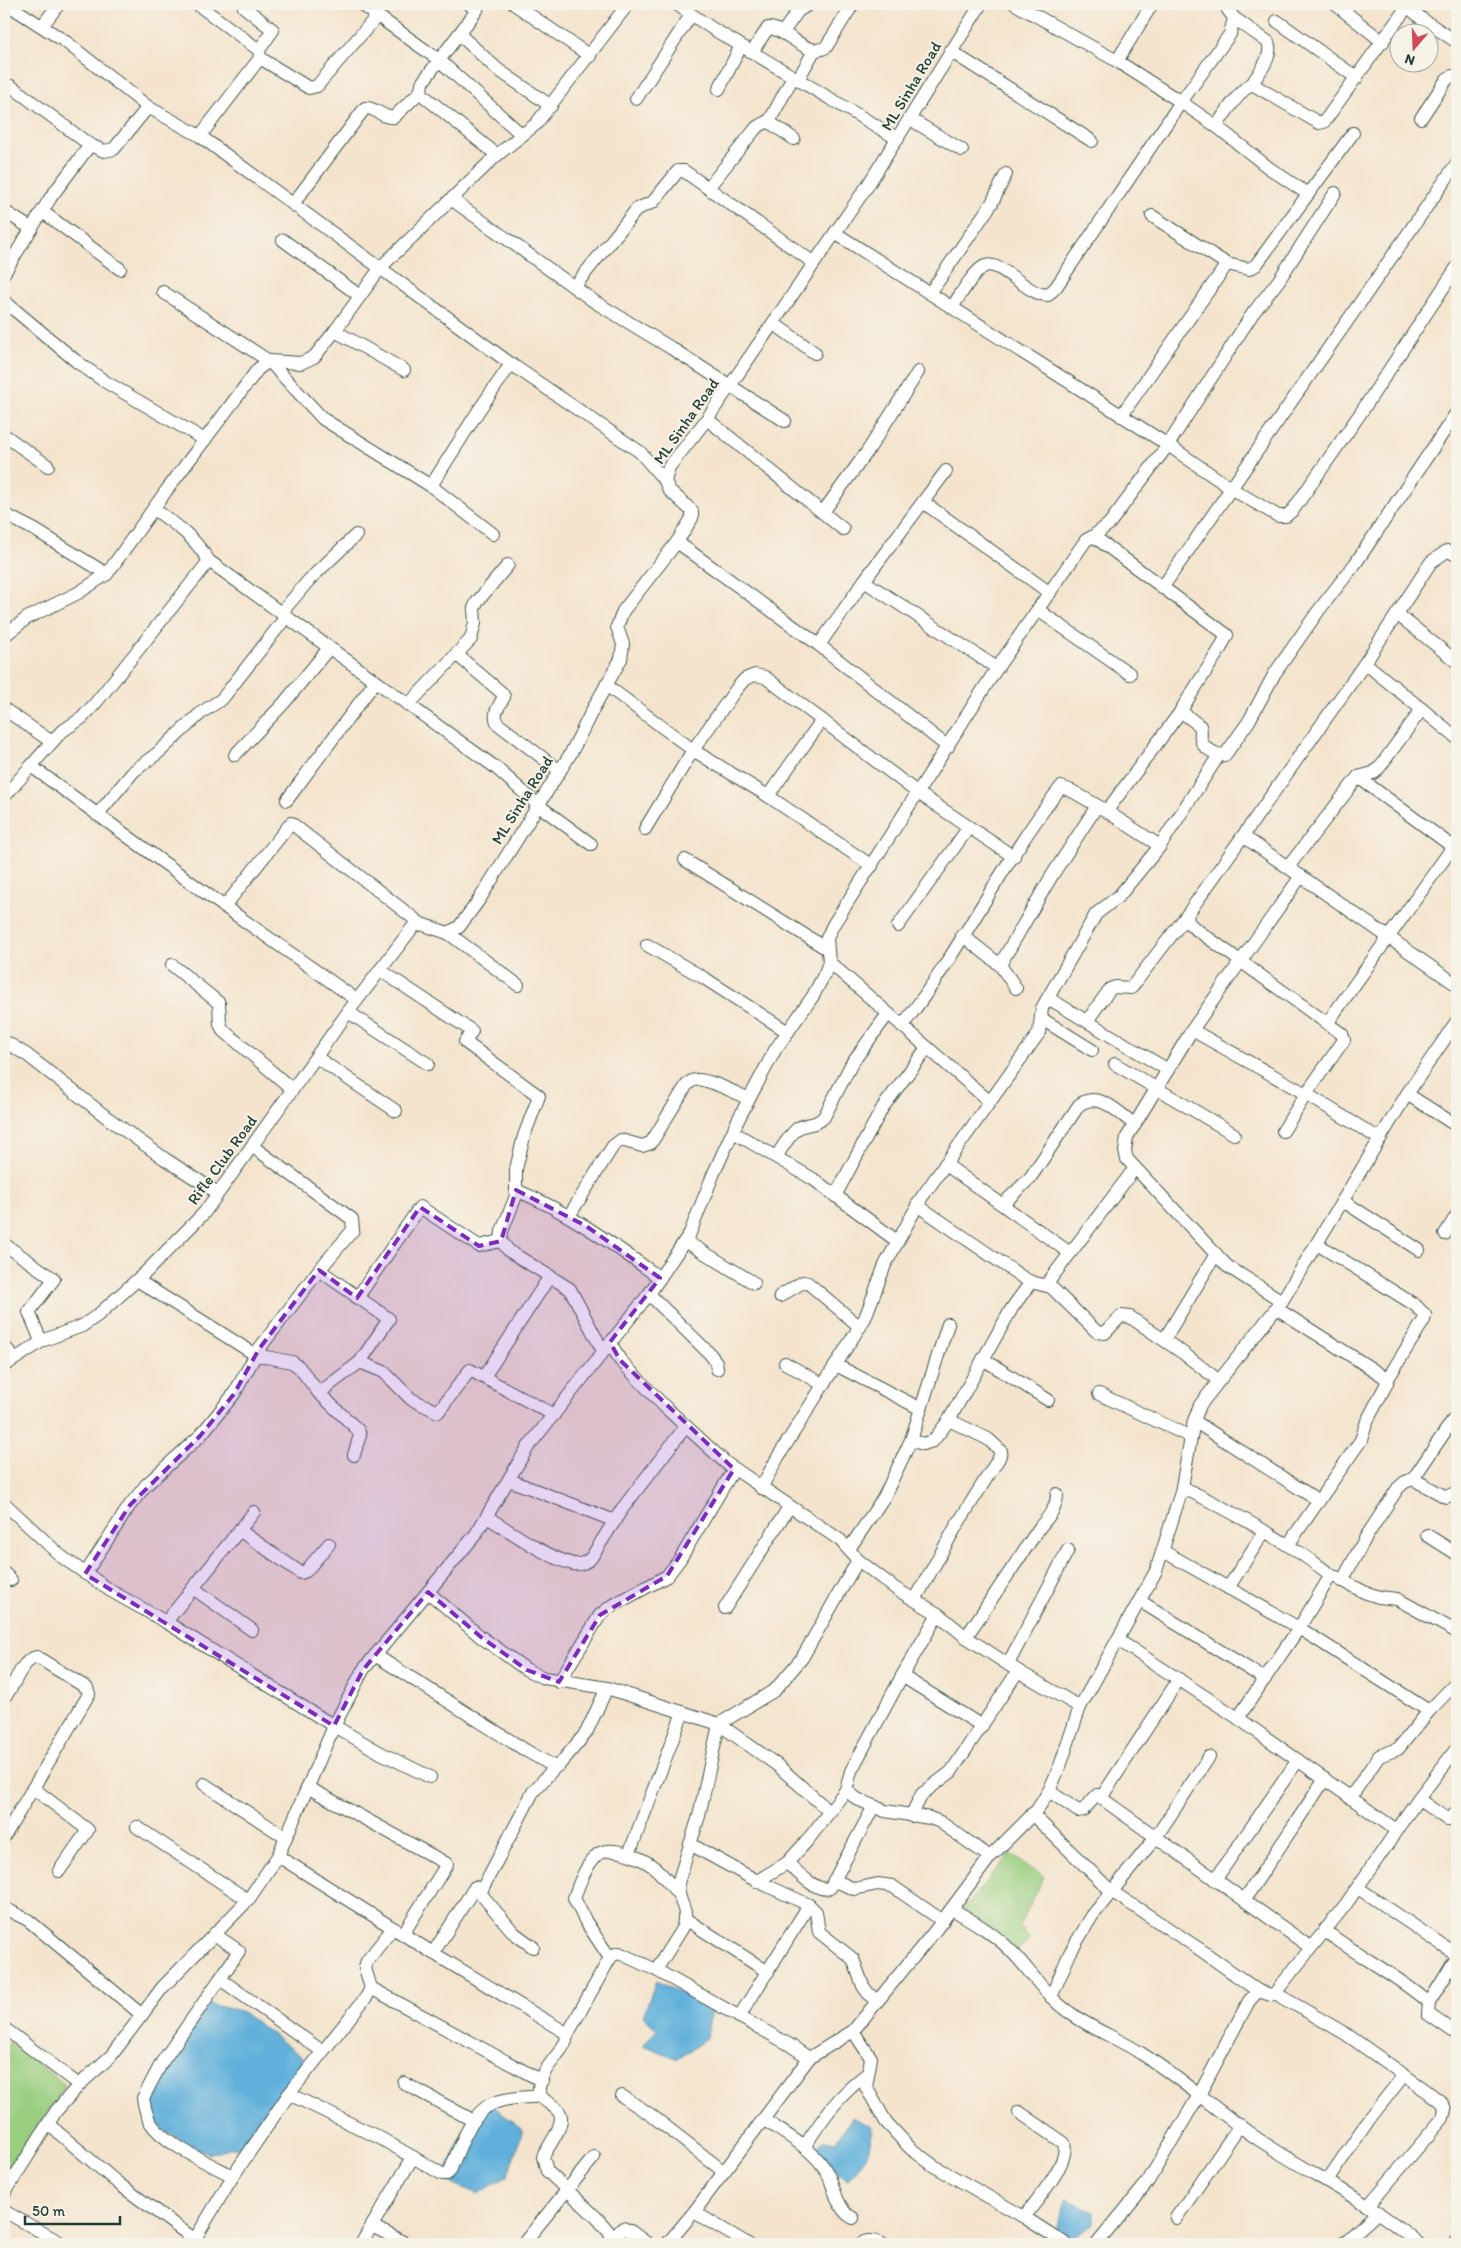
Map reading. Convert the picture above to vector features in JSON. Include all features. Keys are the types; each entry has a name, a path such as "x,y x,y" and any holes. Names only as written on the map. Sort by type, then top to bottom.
{"street":[{"path":"7,4 66,42 148,107 200,136 511,364 640,452 665,481"},
{"path":"42,26 59,4"},
{"path":"196,4 260,54 309,88 317,86 378,16"},
{"path":"200,136 260,54 273,30 244,7 246,4"},
{"path":"361,4 439,60 522,135"},
{"path":"514,4 590,56"},
{"path":"676,4 747,49 898,138"},
{"path":"783,32 798,11 809,4"},
{"path":"719,89 747,49 768,28 783,32 814,50 821,50 826,47 853,4"},
{"name":"ML Sinha Road","path":"448,933 459,927 479,900 582,735 594,706 621,660 623,644 617,627 623,611 677,542 693,514 669,490 665,481 669,466 707,419 835,233 898,138 950,51 981,4"},
{"path":"1015,4 1117,61 1216,126 1269,168 1308,194"},
{"path":"1117,61 1152,4"},
{"path":"1216,126 1249,85 1252,84 1269,56 1270,46 1268,42 1234,18 1228,10 1227,4"},
{"path":"1335,4 1384,42"},
{"path":"1252,84 1319,123 1324,122 1384,42 1408,4 1422,19 1457,42"},
{"path":"4,636 27,618 78,593 107,574 258,369 269,361 293,363 307,361 314,357 381,268 497,156 536,124 590,56 626,5"},
{"path":"476,6 459,34 422,83 421,91 424,96 497,156"},
{"path":"636,99 691,15"},
{"path":"952,307 976,274 983,267 990,265 1004,271 1040,295 1048,294 1056,287 1120,195 1180,102 1230,34 1234,18"},
{"path":"1277,21 1357,78"},
{"path":"459,34 497,69 551,106"},
{"path":"708,188 757,127 770,120 814,50"},
{"path":"950,51 1092,141"},
{"path":"1421,118 1447,79 1452,76 1457,77"},
{"path":"4,87 11,86 90,145 104,151 114,149 148,107"},
{"path":"293,204 366,108 374,109 386,117 394,117 421,91"},
{"path":"910,119 962,150"},
{"path":"770,120 772,124 794,139"},
{"path":"1152,216 1227,264 1249,269 1256,265 1353,133"},
{"path":"4,273 51,197 90,145"},
{"path":"1162,588 1457,163"},
{"path":"574,287 637,210 653,202 674,173 684,171 814,263"},
{"path":"930,293 992,203 1006,174"},
{"path":"4,2194 8,2176 56,2111 111,2056 162,1988 248,1900 278,1856 285,1836 309,1788 334,1726 362,1670 476,1534 528,1448 649,1294 690,1233 713,1175 749,1099 775,1050 826,973 829,962 827,938 833,925 998,668 1086,540 1109,524 1168,445 1253,313 1279,280 1335,194"},
{"path":"451,199 574,287 785,421"},
{"path":"4,211 32,229"},
{"path":"43,212 120,269"},
{"path":"835,233 1168,445 1232,489 1278,516 1286,516 1293,510 1360,414 1457,267"},
{"path":"283,240 360,296"},
{"path":"1121,416 1227,264"},
{"path":"163,292 269,361 323,419 431,486 493,534"},
{"path":"4,301 76,361 104,381 205,440"},
{"path":"774,323 815,353"},
{"path":"335,331 404,370"},
{"path":"431,486 479,410 511,364"},
{"path":"823,512 867,452 918,372"},
{"path":"1181,711 1200,726 1201,740 1207,749 1219,755 1226,754 1249,721 1275,673 1354,564 1457,412"},
{"path":"707,419 843,529"},
{"path":"4,435 48,466"},
{"path":"819,645 946,471"},
{"path":"923,502 1050,593"},
{"path":"154,510 185,530 209,561 495,768 538,805 591,844"},
{"path":"4,514 35,530 107,574"},
{"path":"98,815 134,771 159,752 202,712 222,699 310,580 356,535"},
{"path":"1092,536 1227,635 1181,711 1109,808 1100,808"},
{"path":"677,542 819,645 948,747"},
{"path":"1087,1021 1110,989 1115,987 1131,988 1140,978 1187,915 1365,663 1431,562 1446,551 1457,555"},
{"path":"4,797 52,742 94,706 209,561"},
{"path":"408,705 471,639 475,623 474,608 477,602 508,565"},
{"path":"864,581 998,668"},
{"path":"1038,610 1130,674"},
{"path":"1397,614 1457,662"},
{"path":"235,755 284,703 329,648"},
{"path":"456,654 504,697 495,714 498,724 560,771"},
{"path":"1365,663 1457,738"},
{"path":"646,829 693,750 737,688 745,679 755,675 765,677 918,793 1014,857"},
{"path":"287,800 375,682"},
{"path":"606,685 693,750 768,796 872,866"},
{"path":"4,709 52,742"},
{"path":"1288,867 1358,777 1372,774 1380,768 1422,709"},
{"path":"768,796 822,720"},
{"path":"761,1488 782,1450 860,1327 897,1241 917,1205 1039,1033 1042,1008 1096,914 1119,896 1160,846 1219,755"},
{"path":"32,766 224,907 357,1000"},
{"path":"1328,1022 1456,843 1358,777"},
{"path":"902,1026 922,1000 962,935 1061,787 1072,791 1160,846"},
{"path":"1000,965 1051,877 1100,808"},
{"path":"224,907 291,823 421,924 448,933 518,985"},
{"path":"898,926 969,827"},
{"path":"1243,836 1457,985"},
{"path":"685,860 827,949"},
{"path":"1301,876 1192,1030 1127,1137 1124,1151 1127,1159 1135,1168 1227,1266 1387,1380"},
{"path":"1187,915 1188,922 1193,927 1240,962 1328,1022 1342,1034 1344,1040 1306,1094 1284,1131"},
{"name":"Rifle Club Road","path":"4,1366 41,1341 82,1326 98,1315 187,1232 218,1194 357,1000 413,927 421,924"},
{"path":"962,935 1000,965 1016,988"},
{"path":"647,945 704,978 788,1032"},
{"path":"829,962 989,1101"},
{"path":"172,965 219,1003 220,1024 223,1030 292,1089"},
{"path":"380,970 472,1030 465,1042 540,1096 524,1136 516,1169 516,1190 502,1231 501,1241 509,1251 570,1289 606,1347 686,1426 734,1469 789,1507 819,1524 840,1540 858,1560 938,1614 966,1637 1013,1668 1080,1707"},
{"path":"1048,998 1168,1070"},
{"path":"348,1012 428,1064"},
{"path":"776,1157 792,1134 800,1127 817,1124 824,1117 852,1063 888,1014"},
{"path":"1042,1019 1092,1050"},
{"path":"667,2244 694,2212 809,2058 852,2031 943,1921 990,1857 1032,1814 1049,1791 1060,1766 1080,1707 1156,1572 1182,1487 1194,1421 1200,1405 1279,1304 1407,1094 1457,1022"},
{"path":"1192,1030 1306,1094 1380,1139"},
{"path":"4,1041 27,1055 164,1159 218,1194"},
{"path":"835,1196 884,1107 927,1048"},
{"path":"316,1057 396,1112"},
{"path":"1115,1064 1156,1090 1234,1134"},
{"path":"569,1216 614,1146 622,1140 642,1146 651,1143 686,1086 692,1080 699,1079 710,1082 749,1099"},
{"path":"1407,1094 1457,1126"},
{"path":"1003,1204 1030,1178 1079,1105 1086,1100 1094,1099 1103,1102 1135,1125"},
{"path":"740,1136 813,1179 897,1241"},
{"path":"85,1574 130,1505 146,1485 200,1436 234,1394 259,1349 319,1270 354,1230 352,1219 252,1146"},
{"path":"945,1164 1070,1253"},
{"path":"1046,1285 1135,1168"},
{"path":"516,1190 544,1202 569,1216 660,1278"},
{"path":"1343,1200 1419,1250"},
{"path":"917,1205 1031,1282 1046,1285 1060,1294 1097,1332 1105,1333 1124,1315 1164,1340 1218,1380"},
{"path":"357,1298 420,1206 479,1246 501,1241"},
{"path":"1445,1234 1457,1215"},
{"path":"685,1240 754,1283"},
{"path":"4,1244 54,1279 30,1312 41,1341"},
{"path":"1288,1545 1361,1440 1367,1421 1388,1383 1387,1380 1424,1320 1423,1311 1317,1244"},
{"path":"1164,1340 1216,1254"},
{"path":"319,1270 389,1319 360,1362 320,1393"},
{"path":"484,1377 550,1276"},
{"path":"137,1280 256,1355 292,1362 304,1371 320,1393 358,1430 360,1435 354,1455"},
{"path":"780,1296 803,1282 808,1283 860,1327"},
{"path":"911,1440 923,1444 933,1441 949,1420 1012,1308 1031,1282"},
{"path":"649,1294 710,1354 716,1362 717,1369"},
{"path":"849,1549 884,1497 911,1440 948,1324"},
{"path":"4,1346 15,1358"},
{"path":"983,1359 1048,1400"},
{"path":"360,1362 384,1372 411,1399 438,1412 470,1370 554,1414"},
{"path":"785,1363 824,1385"},
{"path":"836,1365 921,1408"},
{"path":"1099,1394 1191,1437"},
{"path":"1238,1718 1299,1628 1366,1537 1398,1488 1405,1482 1413,1479 1457,1414"},
{"path":"915,1600 954,1530 1002,1451 988,1439 949,1420"},
{"path":"1194,1421 1319,1501"},
{"path":"487,1517 559,1559 574,1564 584,1564 591,1558 614,1521 661,1456 686,1426"},
{"path":"559,1682 600,1615 610,1607 667,1576 734,1469"},
{"path":"1413,1479 1446,1497 1457,1492"},
{"path":"509,1480 614,1521"},
{"path":"1182,1487 1288,1545 1336,1578 1379,1597 1397,1599 1457,1632"},
{"path":"966,1637 1040,1527 1053,1512 1057,1502 1057,1494"},
{"path":"4,1503 62,1557 85,1574 334,1726 381,1753 430,1777"},
{"path":"725,1608 789,1507"},
{"path":"166,1622 254,1512"},
{"path":"239,1530 301,1573 306,1571 329,1544"},
{"path":"1228,1588 1264,1532"},
{"path":"1427,1535 1457,1554"},
{"path":"910,1816 922,1794 951,1772 982,1726 1013,1668 1068,1550"},
{"path":"1162,1551 1299,1628 1429,1711"},
{"path":"656,1970 683,1927 685,1912 678,1882 699,1816 719,1724 775,1690 802,1658 858,1560"},
{"path":"193,1588 252,1630"},
{"path":"428,1592 480,1637 527,1670 559,1682 607,1688 719,1724 777,1765 830,1812"},
{"path":"1140,1601 1264,1679"},
{"path":"757,1881 787,1862 807,1842 846,1790 846,1784 851,1771 938,1614"},
{"path":"1118,1640 1238,1718 1392,1827 1395,1832"},
{"path":"375,1655 555,1767"},
{"path":"4,1697 26,1663 31,1658 37,1657 87,1688 89,1694 4,1837"},
{"path":"902,1676 982,1726"},
{"path":"1101,1798 1179,1679"},
{"path":"1350,1798 1379,1756 1398,1749 1429,1711 1457,1682"},
{"path":"480,1893 533,1792 586,1734 607,1688"},
{"path":"629,1854 683,1712"},
{"path":"1032,1814 1111,1891 1198,1948 1258,1991 1271,1995 1275,1993 1358,1888 1418,1799 1457,1748"},
{"path":"1051,1997 1070,1953 1092,1916 1156,1837 1209,1757"},
{"path":"1215,1880 1298,1760"},
{"path":"1244,1900 1324,1779"},
{"path":"204,1784 285,1836"},
{"path":"33,1788 88,1830 59,1871"},
{"path":"309,1788 447,1864 398,1931 367,1961 365,1968 371,1988 542,2081"},
{"path":"846,1790 857,1799 885,1811 930,1818 940,1822 990,1857"},
{"path":"1049,1791 1078,1811 1083,1810 1096,1796 1101,1798 1310,1947"},
{"path":"1418,1799 1448,1820 1457,1812"},
{"path":"787,1862 803,1877 824,1889 830,1888 874,1806"},
{"path":"137,1827 248,1900"},
{"path":"690,1844 757,1881 809,1905 816,1912 819,1932 853,1959 863,1986 877,2001"},
{"path":"610,1958 586,1922 574,1898 587,1868 596,1857 602,1852 629,1854 642,1859 656,1868 680,1895"},
{"path":"278,1856 433,1954 567,2034"},
{"path":"834,1880 854,1890 878,1884 892,1886 943,1921"},
{"path":"433,1954 475,1887 514,1933 532,1947"},
{"path":"1358,1888 1457,1956 1429,2003 1428,2014 1457,2034"},
{"path":"739,2017 809,1905"},
{"path":"4,1908 28,1920 142,2015"},
{"path":"952,1909 990,1930 1015,1955 1051,1997 1076,2018 1139,2051 1264,2143 1373,2209 1419,2244"},
{"path":"684,1918 768,1972"},
{"path":"1324,1930 1353,1952 1407,1984 1429,2003"},
{"path":"214,1934 239,1951 162,2062 143,2098 150,2121 158,2132 186,2151 233,2176"},
{"path":"648,2244 632,2232 622,2228 610,2241 598,2219 543,2164 543,2158 561,2119 560,2112 540,2096 538,2089 564,2045 567,2034 610,1958 616,1953 624,1954 656,1970 790,2044 809,2058"},
{"path":"220,1979 322,2051"},
{"path":"48,2124 119,2184 198,2242 233,2176 289,2094 361,2005 371,1988"},
{"path":"1097,2244 1147,2183 1200,2096 1249,2001 1258,1991"},
{"path":"1275,1993 1346,2034 1441,2102 1445,2109 1443,2118 1373,2209 1343,2244"},
{"path":"4,2028 79,2086"},
{"path":"852,2031 871,2058 866,2087 872,2100 886,2122 910,2148 934,2166 1066,2244"},
{"path":"804,2147 830,2107 845,2091 868,2073"},
{"path":"1327,2181 1370,2118 1404,2075"},
{"path":"404,2083 474,2121"},
{"path":"289,2094 380,2138 442,2174 446,2174 463,2137 485,2108 493,2102 540,2096"},
{"path":"622,2096 651,2115 723,2172"},
{"path":"1019,2112 1064,2143 1066,2150 1064,2159 1055,2174 1024,2218"},
{"path":"763,2119 804,2147 820,2161 841,2206 853,2218"},
{"path":"1176,2218 1240,2125"},
{"path":"361,2244 413,2157"},
{"path":"523,2244 594,2157"},
{"path":"4,2210 63,2244"},
{"path":"694,2212 748,2244"},
{"path":"372,2226 406,2244"},
{"path":"861,2244 875,2241 882,2244"}],"highlighted area":[{"path":"516,1190 586,1226 660,1278 610,1342 620,1360 734,1469 667,1576 600,1615 559,1682 527,1670 481,1637 428,1592 363,1670 334,1726 85,1574 130,1505 200,1436 234,1394 259,1349 319,1270 357,1298 420,1207 479,1246 501,1241"}],"green space":[{"path":"1010,1854 1044,1877 1019,1926 1030,1939 1016,1952 963,1910"},
{"path":"10,2042 65,2085 6,2174 4,2172 4,2050"}],"water":[{"path":"656,1981 711,2007 707,2038 678,2059 643,2045 657,2030 643,2016"},
{"path":"208,2004 241,2011 306,2060 242,2147 228,2148 208,2154 162,2130 146,2105"},
{"path":"492,2105 523,2130 508,2175 479,2194 442,2179 466,2126"},
{"path":"852,2117 872,2127 866,2156 859,2167 847,2179 811,2156 823,2140 836,2141"},
{"path":"1067,2199 1094,2211 1094,2223 1067,2243 1055,2231"}]}
